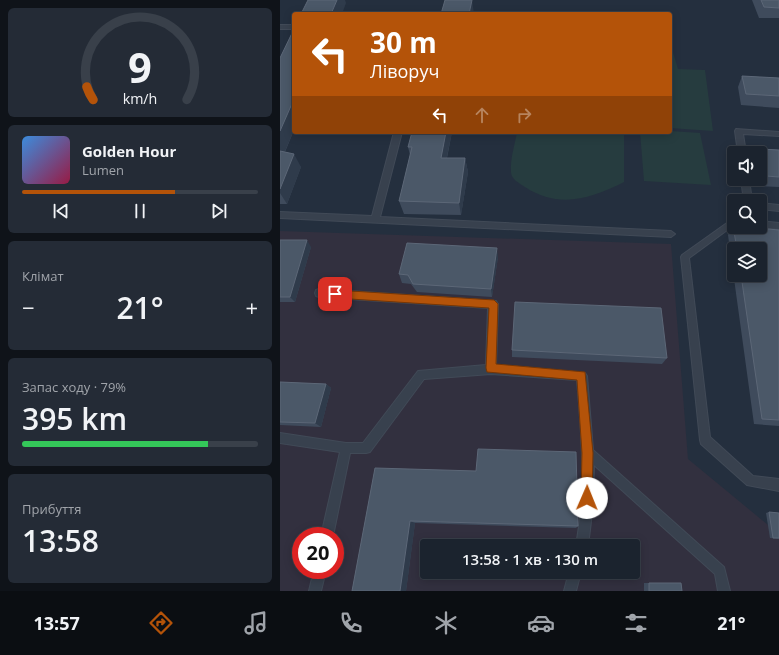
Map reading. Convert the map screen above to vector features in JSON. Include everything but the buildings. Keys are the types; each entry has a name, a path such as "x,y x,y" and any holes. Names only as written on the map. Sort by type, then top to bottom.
{"lane":[{"path":"280,36 282,27"},
{"path":"741,146 739,130 779,134"},
{"path":"375,220 397,134"},
{"path":"767,207 779,208"},
{"path":"280,215 671,234"},
{"path":"767,225 779,226"},
{"path":"727,226 685,257 705,440 751,481 779,485"},
{"path":"319,294 494,304 491,368"},
{"path":"280,438 346,448 366,448 420,374 491,368 582,376 588,453 586,528 584,539"},
{"path":"329,527 346,448"},
{"path":"588,453 720,571 724,591"},
{"path":"315,591 318,579"},
{"path":"570,591 573,579"}],"shaded area":[{"path":"280,231 671,244 688,459 768,525 779,527 779,591 280,591"}],"green space":[{"path":"672,49 678,69 705,70 713,131 672,128"},
{"path":"672,131 700,133 711,185 644,181 640,134 672,134"},
{"path":"517,134 624,134 624,182 587,197 562,200 550,198 538,194 514,179 511,174"}],"route":[{"path":"335,294 494,304 491,368 582,376 588,453 587,498"}]}
